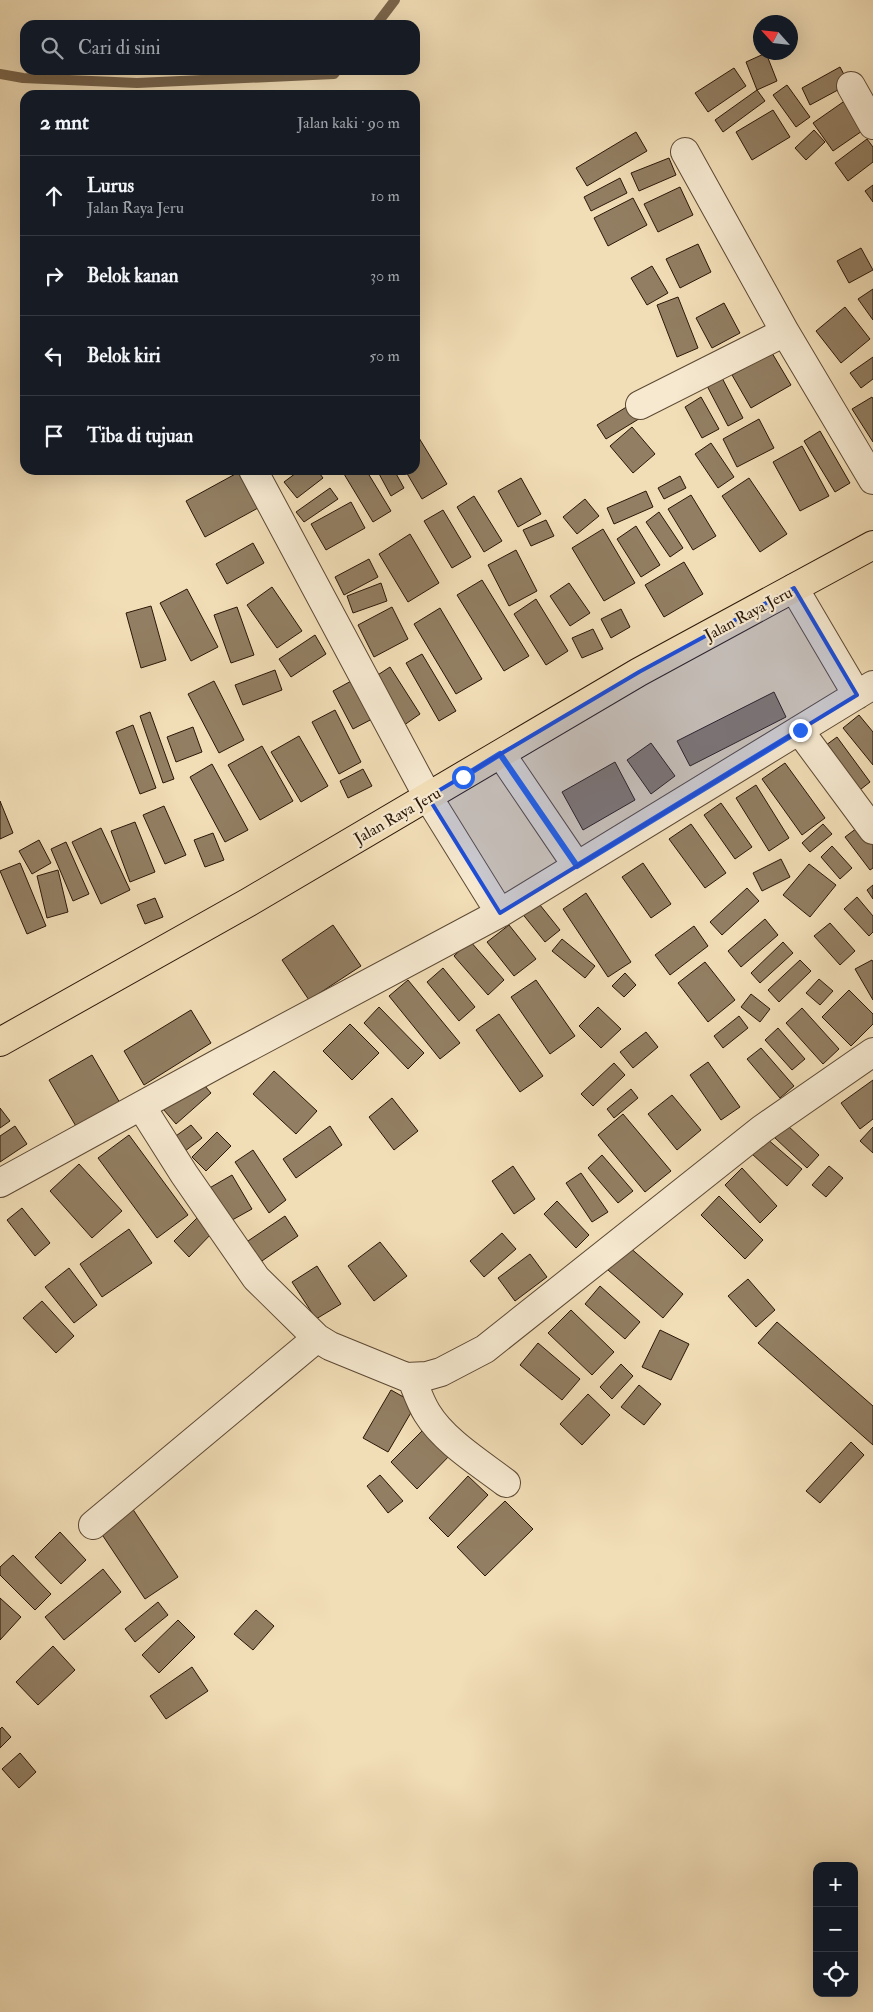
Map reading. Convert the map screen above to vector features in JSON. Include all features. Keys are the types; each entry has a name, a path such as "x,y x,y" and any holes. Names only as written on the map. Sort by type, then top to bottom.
{"main road":[{"name":"Jalan Raya Jeru","path":"0,1042 241,907 500,754 543,731 639,672 873,545"}],"street":[{"path":"851,86 873,125"},
{"path":"685,152 786,332 873,480"},
{"path":"640,405 786,332"},
{"path":"256,475 428,797 500,913"},
{"path":"0,1183 500,913 865,690 794,588"},
{"path":"800,730 873,830"},
{"path":"500,754 577,866"},
{"path":"141,1106 184,1174 256,1278 317,1338 330,1346 401,1376 426,1376 441,1372 485,1349 762,1129 873,1052"},
{"path":"93,1524 317,1338"},
{"path":"412,1377 431,1420 446,1435 506,1483"}],"highlighted area":[{"path":"794,588 857,695 500,913 428,797 639,672"}],"building":[{"path":"753,59 769,60 777,81 757,90 746,62"},
{"path":"840,67 849,84 810,105 802,88"},
{"path":"734,68 746,86 708,112 695,93"},
{"path":"787,85 810,117 796,127 773,95"},
{"path":"757,90 765,101 723,132 715,120"},
{"path":"846,100 865,129 833,151 813,123"},
{"path":"773,110 790,137 752,160 736,132"},
{"path":"814,130 825,142 806,160 795,148"},
{"path":"636,132 647,151 587,186 576,168"},
{"path":"867,139 873,147 873,162 848,181 835,163"},
{"path":"669,158 676,175 639,191 631,173"},
{"path":"620,178 627,193 591,211 584,197"},
{"path":"873,185 873,202 865,191"},
{"path":"680,187 693,215 658,232 644,204"},
{"path":"633,198 647,225 608,246 594,218"},
{"path":"698,244 711,272 680,288 666,259"},
{"path":"861,248 873,270 849,283 837,261"},
{"path":"652,266 668,293 647,305 631,278"},
{"path":"873,289 873,320 858,299"},
{"path":"678,297 698,348 677,357 657,305"},
{"path":"724,303 740,333 712,348 696,318"},
{"path":"845,307 870,339 841,363 816,331"},
{"path":"772,353 791,385 751,408 732,375"},
{"path":"873,357 873,379 861,388 850,373"},
{"path":"721,376 743,418 728,426 706,384"},
{"path":"701,397 719,429 702,438 685,407"},
{"path":"872,397 873,399 873,442 852,409"},
{"path":"633,403 642,417 606,439 597,425"},
{"path":"759,419 774,448 737,467 723,439"},
{"path":"632,427 655,454 633,473 610,446"},
{"path":"820,431 850,483 835,492 804,441"},
{"path":"420,440 447,484 422,499 408,475 420,475"},
{"path":"711,443 734,477 718,488 695,454"},
{"path":"802,446 829,496 800,511 773,462"},
{"path":"234,475 241,475 258,508 205,537 186,501"},
{"path":"293,475 321,475 323,478 297,498 284,482"},
{"path":"345,475 369,475 391,511 373,522"},
{"path":"380,475 397,475 404,488 391,496"},
{"path":"680,476 686,488 664,499 658,488"},
{"path":"521,478 541,514 518,527 498,491"},
{"path":"749,478 787,534 760,552 722,496"},
{"path":"330,488 338,499 304,522 296,512"},
{"path":"646,491 653,507 614,524 607,508"},
{"path":"691,495 716,536 693,550 668,509"},
{"path":"474,496 502,541 484,552 457,507"},
{"path":"585,499 599,516 577,534 563,517"},
{"path":"351,502 365,528 326,550 311,524"},
{"path":"443,510 471,557 452,568 424,521"},
{"path":"659,512 683,548 670,557 646,522"},
{"path":"546,520 554,536 531,546 523,530"},
{"path":"636,526 660,565 641,577 617,539"},
{"path":"603,529 635,583 604,601 572,548"},
{"path":"410,534 439,583 408,602 379,554"},
{"path":"253,543 264,563 227,584 216,564"},
{"path":"516,550 537,591 509,606 488,565"},
{"path":"369,559 378,577 344,595 335,577"},
{"path":"684,562 703,594 664,617 645,585"},
{"path":"482,580 529,656 504,671 457,595"},
{"path":"381,583 387,601 353,613 347,596"},
{"path":"569,583 590,613 570,626 550,596"},
{"path":"272,587 302,631 277,648 247,605"},
{"path":"187,589 218,647 191,661 160,603"},
{"path":"536,599 568,651 546,665 514,614"},
{"path":"151,606 166,660 141,668 126,613"},
{"path":"237,607 254,655 231,663 214,615"},
{"path":"392,607 408,639 374,657 358,625"},
{"path":"440,608 482,679 456,694 414,624"},
{"path":"621,609 630,627 611,638 601,619"},
{"path":"593,629 603,649 582,658 572,638"},
{"path":"315,635 326,654 291,677 279,659"},
{"path":"422,654 456,711 439,721 406,663"},
{"path":"390,667 420,714 400,728 370,680"},
{"path":"275,670 282,690 243,705 235,685"},
{"path":"353,680 374,718 353,729 333,691"},
{"path":"214,681 244,740 219,753 188,694"},
{"path":"774,692 786,717 690,766 677,741"},
{"path":"335,710 361,762 339,774 312,722"},
{"path":"150,712 174,779 163,783 140,716"},
{"path":"859,715 873,732 873,765 843,728"},
{"path":"133,725 156,788 140,794 116,732"},
{"path":"193,727 202,752 176,762 167,737"},
{"path":"299,736 328,786 301,802 271,752"},
{"path":"837,737 870,782 856,793 822,748"},
{"path":"651,743 675,776 651,794 627,760"},
{"path":"262,746 293,801 260,820 228,765"},
{"path":"615,762 635,800 583,830 562,792"},
{"path":"785,763 825,818 802,835 762,779"},
{"path":"212,764 248,830 225,842 190,777"},
{"path":"363,769 372,786 348,798 340,781"},
{"path":"756,785 789,838 769,851 736,798"},
{"path":"0,801 13,833 0,839"},
{"path":"721,803 752,847 735,859 704,815"},
{"path":"164,806 186,855 165,864 143,815"},
{"path":"135,822 155,872 130,882 111,831"},
{"path":"865,822 873,834 873,868 870,870 845,837"},
{"path":"691,824 726,873 705,888 669,839"},
{"path":"823,824 832,834 810,852 802,843"},
{"path":"101,828 130,890 101,904 72,842"},
{"path":"213,833 224,860 205,867 194,840"},
{"path":"39,840 51,863 32,874 19,851"},
{"path":"66,842 89,894 73,901 51,849"},
{"path":"832,846 852,868 840,879 821,857"},
{"path":"781,859 790,877 762,891 753,873"},
{"path":"20,863 46,926 27,934 0,871"},
{"path":"643,863 671,904 651,918 622,877"},
{"path":"809,864 836,885 810,917 783,895"},
{"path":"58,870 68,912 47,918 37,876"},
{"path":"873,885 873,899 867,890"},
{"path":"747,888 759,901 722,935 710,922"},
{"path":"586,893 631,962 608,977 563,909"},
{"path":"857,897 873,916 873,932 869,936 844,909"},
{"path":"155,898 163,917 145,924 137,905"},
{"path":"536,900 560,930 545,942 521,912"},
{"path":"765,919 778,935 741,967 728,951"},
{"path":"830,923 855,951 840,965 814,936"},
{"path":"333,925 361,966 309,1000 282,960"},
{"path":"509,925 536,959 514,976 487,942"},
{"path":"694,926 708,946 670,975 655,955"},
{"path":"562,939 595,966 585,978 552,951"},
{"path":"470,941 504,980 488,995 454,956"},
{"path":"783,942 793,953 760,983 751,973"},
{"path":"800,960 811,971 779,1002 768,990"},
{"path":"872,960 873,962 873,1000 855,969"},
{"path":"705,962 735,1000 708,1022 678,983"},
{"path":"443,968 475,1007 459,1021 427,982"},
{"path":"625,973 636,985 624,997 612,986"},
{"path":"819,979 833,991 820,1005 806,993"},
{"path":"408,980 460,1043 440,1059 389,996"},
{"path":"536,980 575,1036 550,1054 511,997"},
{"path":"849,990 873,1014 873,1024 851,1046 822,1017"},
{"path":"751,994 770,1009 760,1022 741,1007"},
{"path":"379,1007 424,1053 408,1069 364,1023"},
{"path":"598,1007 621,1029 601,1048 579,1026"},
{"path":"802,1008 839,1049 823,1064 786,1023"},
{"path":"191,1010 211,1043 144,1085 124,1051"},
{"path":"499,1014 543,1076 520,1092 476,1030"},
{"path":"739,1016 748,1028 723,1048 714,1036"},
{"path":"350,1024 379,1053 352,1080 323,1051"},
{"path":"778,1028 805,1059 792,1070 765,1040"},
{"path":"646,1032 658,1047 633,1068 620,1052"},
{"path":"761,1048 794,1086 780,1098 747,1059"},
{"path":"92,1055 120,1103 77,1128 49,1080"},
{"path":"708,1062 740,1107 721,1120 690,1075"},
{"path":"614,1063 625,1075 593,1106 581,1094"},
{"path":"274,1071 317,1111 296,1134 253,1094"},
{"path":"198,1078 211,1093 176,1124 163,1109"},
{"path":"873,1080 873,1119 860,1129 841,1103"},
{"path":"631,1089 638,1098 614,1118 607,1109"},
{"path":"672,1095 701,1130 677,1150 648,1114"},
{"path":"392,1098 418,1131 394,1150 369,1117"},
{"path":"0,1108 10,1121 0,1128"},
{"path":"623,1114 671,1171 645,1192 598,1135"},
{"path":"191,1125 202,1138 180,1155 169,1141"},
{"path":"787,1125 819,1155 807,1168 775,1138"},
{"path":"15,1126 27,1144 0,1162 0,1136"},
{"path":"330,1126 342,1145 296,1178 283,1159"},
{"path":"873,1127 873,1153 860,1141"},
{"path":"217,1132 231,1146 206,1171 192,1157"},
{"path":"129,1135 188,1215 157,1238 98,1158"},
{"path":"766,1138 802,1169 787,1186 752,1154"},
{"path":"253,1150 286,1200 269,1213 235,1162"},
{"path":"602,1155 633,1191 618,1203 588,1168"},
{"path":"79,1164 122,1211 92,1238 50,1191"},
{"path":"513,1166 535,1199 514,1214 492,1181"},
{"path":"829,1166 843,1178 826,1197 812,1185"},
{"path":"742,1168 777,1206 760,1223 725,1185"},
{"path":"581,1173 608,1212 592,1222 566,1183"},
{"path":"232,1175 252,1209 225,1224 206,1190"},
{"path":"719,1196 763,1240 745,1259 701,1215"},
{"path":"557,1201 589,1235 576,1248 544,1214"},
{"path":"22,1208 50,1243 35,1256 7,1220"},
{"path":"285,1216 298,1236 259,1263 245,1243"},
{"path":"198,1217 213,1232 189,1257 174,1241"},
{"path":"129,1229 152,1263 102,1297 80,1264"},
{"path":"502,1233 516,1249 484,1277 470,1261"},
{"path":"380,1242 407,1276 374,1301 348,1266"},
{"path":"628,1246 683,1294 663,1318 608,1270"},
{"path":"530,1254 547,1277 515,1301 498,1278"},
{"path":"317,1266 341,1304 316,1319 292,1282"},
{"path":"69,1268 97,1305 74,1323 45,1287"},
{"path":"748,1279 775,1310 756,1327 728,1296"},
{"path":"600,1286 640,1322 625,1339 585,1304"},
{"path":"42,1301 74,1336 56,1353 23,1318"},
{"path":"571,1310 614,1352 592,1375 548,1333"},
{"path":"777,1322 873,1406 873,1445 758,1343"},
{"path":"660,1330 689,1344 671,1380 642,1367"},
{"path":"538,1343 580,1379 562,1400 520,1365"},
{"path":"621,1364 633,1376 612,1399 600,1387"},
{"path":"639,1385 661,1404 644,1425 621,1407"},
{"path":"391,1390 416,1404 388,1452 363,1438"},
{"path":"588,1394 610,1415 582,1445 560,1424"},
{"path":"430,1423 455,1450 417,1489 391,1462"},
{"path":"851,1442 864,1455 820,1503 806,1491"},
{"path":"380,1475 403,1501 388,1513 367,1486"},
{"path":"468,1476 488,1495 448,1537 429,1518"},
{"path":"505,1501 533,1529 485,1576 457,1547"},
{"path":"132,1508 178,1577 145,1599 99,1530"},
{"path":"60,1532 86,1560 61,1584 35,1557"},
{"path":"13,1555 51,1594 35,1610 0,1575 0,1567"},
{"path":"103,1569 121,1592 64,1640 45,1617"},
{"path":"0,1598 21,1617 0,1640"},
{"path":"158,1602 168,1615 135,1642 125,1629"},
{"path":"256,1610 274,1626 253,1650 234,1634"},
{"path":"178,1620 195,1637 159,1673 142,1655"},
{"path":"53,1646 75,1670 38,1705 16,1682"},
{"path":"192,1667 208,1691 166,1719 150,1696"},
{"path":"2,1727 11,1737 0,1748 0,1729"},
{"path":"20,1753 36,1772 19,1788 2,1769"}],"waterway":[{"path":"380,20 395,0"},
{"path":"0,74 23,78 137,83 312,75"}],"route":[{"path":"463,777 500,754 577,866 800,730"}]}
